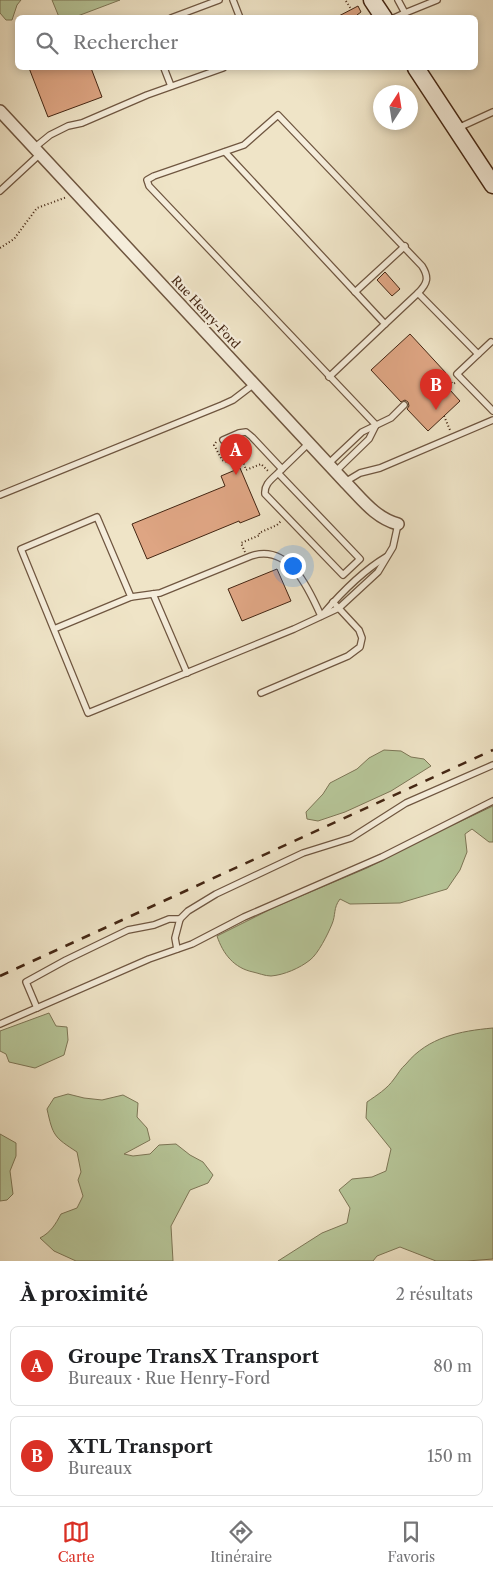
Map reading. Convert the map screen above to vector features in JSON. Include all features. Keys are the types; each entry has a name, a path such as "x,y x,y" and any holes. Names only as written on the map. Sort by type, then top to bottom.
{"main road":[{"path":"372,0 382,15"},
{"path":"417,70 492,181"}],"street":[{"name":"Rue Henry-Ford","path":"0,111 345,482 376,513 388,521 398,524"}],"lane":[{"path":"179,15 219,0"},
{"path":"233,0 239,15"},
{"path":"398,0 405,13"},
{"path":"401,15 437,0"},
{"path":"165,70 171,86"},
{"path":"0,191 50,135 147,95 216,70"},
{"path":"456,129 493,112"},
{"path":"329,377 418,293 426,283 427,277 422,266 405,246 278,115 244,145 147,180 329,377 376,425"},
{"path":"225,152 385,324"},
{"path":"355,292 405,246"},
{"path":"418,293 478,354"},
{"path":"490,342 456,374 493,411"},
{"path":"0,496 222,406 254,384"},
{"path":"332,468 362,432 391,418 404,405"},
{"path":"345,482 360,473 380,468 493,420"},
{"path":"332,468 369,439 376,425"},
{"path":"221,441 246,432 252,437 280,471 360,559 343,575 267,497 265,491 266,487 280,471 309,443"},
{"path":"131,597 97,517 22,549 88,713 294,629 339,608 378,572 395,541 398,524"},
{"path":"54,629 131,597 160,592 255,554 267,553 273,554 286,562 297,573 308,587 321,616"},
{"path":"321,616 371,566 387,556"},
{"path":"153,594 187,672"},
{"path":"261,693 348,656 357,650 361,643 361,635 333,602"},
{"path":"177,949 175,938 180,919 198,905 234,884 303,853 351,838 406,803 493,765"},
{"path":"0,1024 149,959 192,944 259,910 382,857 493,801"},
{"path":"37,1008 26,982 128,930 154,925 169,919 180,919"}],"path":[{"path":"346,1 351,10"},
{"path":"0,248 14,239 37,208 66,197 74,191"},
{"path":"444,375 453,384 455,382"},
{"path":"444,416 449,426"},
{"path":"221,441 214,445 220,459 227,462 236,458 241,460 246,470"},
{"path":"242,472 261,464 271,474"},
{"path":"247,557 241,543 260,535 259,533 276,525"}],"green space":[{"path":"0,0 21,0 17,5 12,20 6,20 0,13"},
{"path":"52,0 120,0 80,15 58,15"},
{"path":"384,750 401,751 411,757 424,759 431,766 391,791 345,812 318,821 307,819 306,812 323,794 330,783 357,769 369,758"},
{"path":"493,806 493,842 489,842 472,829 465,834 467,852 460,870 447,889 400,903 350,904 340,899 336,905 332,924 319,949 310,960 286,973 269,976 246,970 235,964 222,949 217,936 275,907 367,868"},
{"path":"49,1013 56,1026 67,1027 68,1040 64,1055 35,1068 9,1062 6,1054 0,1051 0,1031"},
{"path":"493,1028 493,1259 436,1261 400,1247 377,1256 373,1261 278,1261 322,1233 347,1223 350,1208 339,1190 352,1179 372,1177 386,1171 391,1149 366,1118 367,1102 382,1092 403,1067 424,1047 445,1037"},
{"path":"68,1094 102,1100 123,1095 138,1103 137,1117 147,1128 150,1140 124,1154 133,1156 150,1154 159,1145 176,1144 203,1162 213,1175 208,1183 190,1190 171,1226 173,1261 76,1261 54,1251 40,1238 52,1228 61,1214 77,1208 83,1196 78,1180 81,1172 77,1152 63,1143 53,1131 47,1109 54,1098"},
{"path":"0,1134 16,1143 16,1156 10,1171 13,1194 7,1200 0,1201"}],"building":[{"path":"358,6 361,12 357,15 341,15"},
{"path":"30,70 92,70 102,97 48,117"},
{"path":"385,272 400,289 392,296 377,280"},
{"path":"410,334 446,373 440,379 460,401 428,431 407,409 409,406 408,402 405,400 401,402 371,370"},
{"path":"240,468 260,515 240,523 239,521 147,559 132,524 225,486 221,476"},
{"path":"277,569 291,601 242,621 228,589"}],"railway":[{"path":"0,976 493,750"}],"place":[{"name":"XTL Transport","path":"436,410"},
{"name":"Groupe TransX Transport","path":"236,475"}]}
